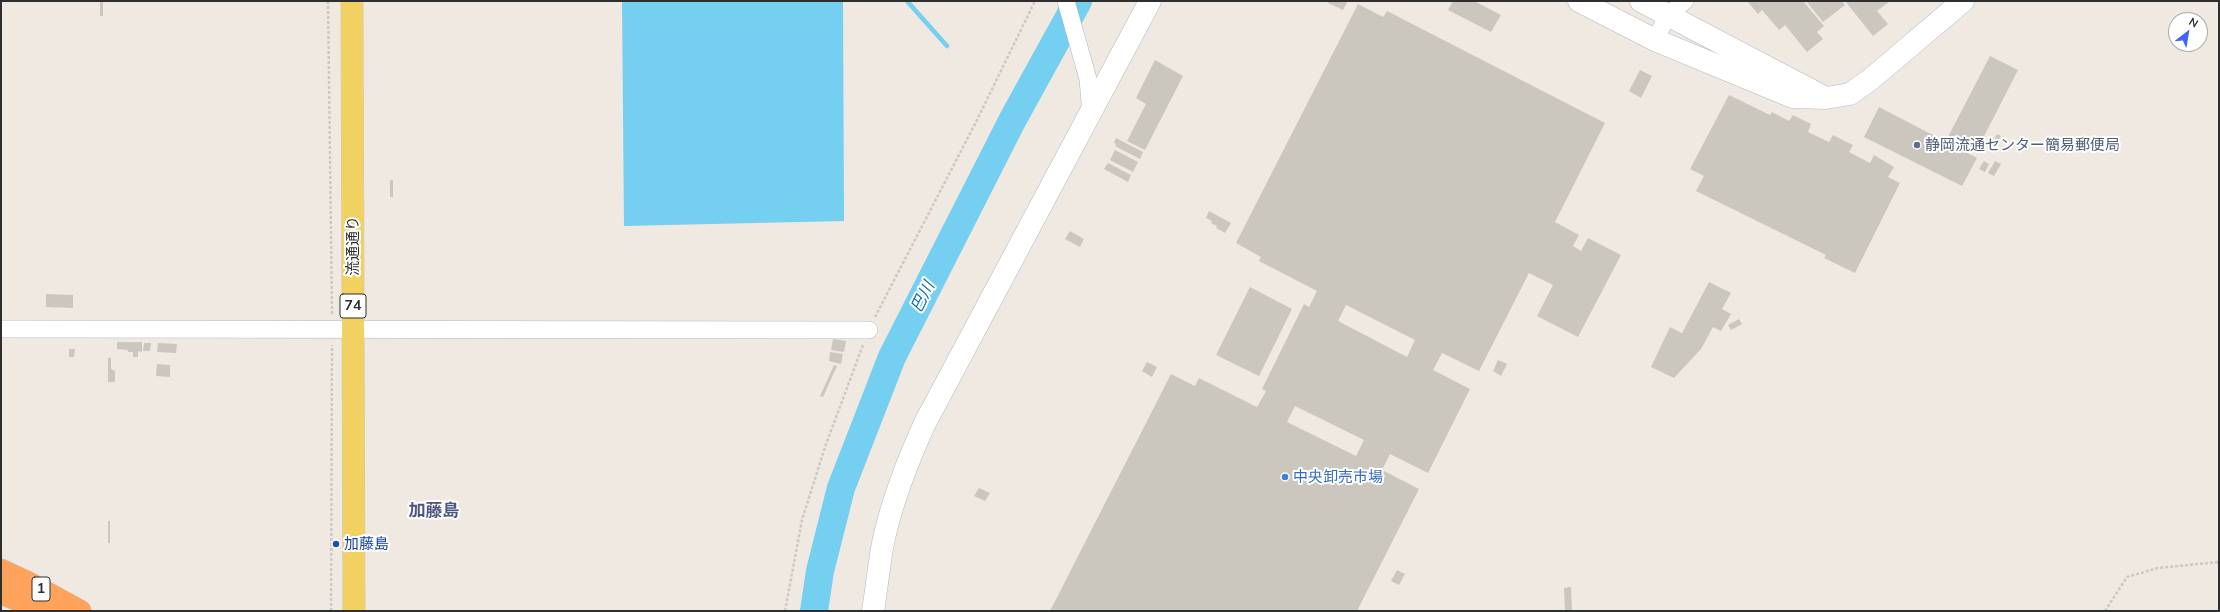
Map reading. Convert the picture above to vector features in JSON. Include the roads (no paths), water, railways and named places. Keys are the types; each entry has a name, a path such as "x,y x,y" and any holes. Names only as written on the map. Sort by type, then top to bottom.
{"highway":[{"name":"1","path":"1,570 30,583 80,611"},
{"name":"1","path":"1,593 43,611"},
{"name":"1","path":"1,602 21,611"}],"main road":[{"name":"流通通り","path":"352,1 343,329 354,611"}],"street":[{"path":"1066,1 1088,79 1091,113"},
{"path":"873,611 884,539 910,455 939,394 1150,1"},
{"path":"1579,1 1655,40 1793,97 1826,98 1850,94 1871,79 1963,1"},
{"path":"1641,1 1826,98"},
{"path":"1655,40 1668,15 1685,1"},
{"path":"1,329 869,330"}],"water":[{"path":"622,1 843,1 844,221 624,226"}],"waterway":[{"path":"907,1 947,46"},
{"name":"巴川","path":"814,611 820,571 841,488 892,357 1013,119 1078,1"}],"place":[{"name":"静岡流通センター簡易郵便局","path":"1917,145"},
{"name":"中央卸売市場","path":"1285,477"},
{"name":"加藤島","path":"336,544"}],"district":[{"name":"加藤島","path":"434,511"}]}
